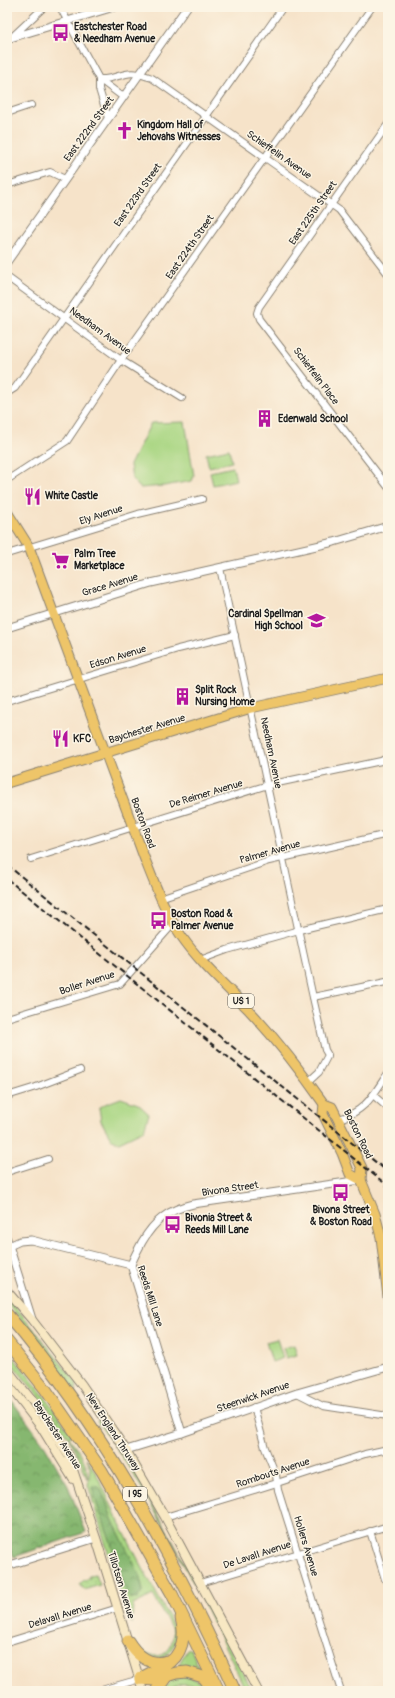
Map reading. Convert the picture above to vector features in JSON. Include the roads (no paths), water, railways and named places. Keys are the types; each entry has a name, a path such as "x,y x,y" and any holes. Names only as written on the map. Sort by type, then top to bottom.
{"highway":[{"name":"New England Thruway","path":"7,1314 59,1380 104,1444 128,1483 167,1552 236,1691"},
{"name":"I 95","path":"7,1341 50,1396 102,1471 177,1603 219,1691"},
{"path":"140,1679 148,1673 166,1665 175,1658 182,1648 183,1626 177,1603"},
{"path":"128,1640 134,1650 151,1662 160,1663 175,1658"},
{"path":"140,1679 154,1680 182,1672 192,1673 203,1677 215,1691"},
{"path":"156,1691 166,1676"}],"main road":[{"name":"Boston Road","path":"7,512 29,547 160,898 174,923 200,960 271,1035 324,1104 332,1107 339,1119 362,1168 361,1180 379,1224 388,1298"},
{"name":"Baychester Avenue","path":"7,783 251,708 388,678"},
{"name":"Boston Road","path":"324,1104 323,1114 342,1153 350,1174 361,1180"},
{"name":"New England Thruway","path":"7,1291 32,1320 82,1385 126,1450 165,1517 258,1691"},
{"name":"Baychester Avenue","path":"7,1369 38,1406 57,1435 68,1455 78,1486"},
{"name":"Baychester Avenue","path":"7,1383 41,1427 78,1486"},
{"name":"Tillotson Avenue","path":"78,1486 96,1538 143,1691"}],"street":[{"path":"10,38 44,7"},
{"path":"60,7 99,79 123,98"},
{"path":"10,38 114,7"},
{"name":"East 222nd Street","path":"7,262 187,7"},
{"name":"East 223rd Street","path":"7,393 14,388 283,7"},
{"name":"East 224th Street","path":"7,480 67,441 122,360 372,7"},
{"path":"99,79 111,79 126,74 141,74"},
{"name":"Schieffelin Avenue","path":"141,74 152,78 332,204 339,210 387,269"},
{"path":"99,79 99,89 108,118"},
{"path":"7,113 31,105"},
{"name":"East 225th Street","path":"257,314 259,307 388,124"},
{"path":"7,185 50,172 65,179"},
{"name":"Needham Avenue","path":"7,277 122,360 182,398"},
{"name":"Schieffelin Place","path":"257,314 388,487"},
{"name":"Ely Avenue","path":"7,554 138,514 202,499"},
{"path":"220,568 340,541 388,526"},
{"name":"Needham Avenue","path":"220,568 284,857 298,930 328,1055 319,1072 308,1082"},
{"name":"Grace Avenue","path":"7,628 151,583 220,568"},
{"name":"Edson Avenue","path":"7,701 204,642 235,635"},
{"name":"De Reimer Avenue","path":"31,859 268,785 381,761 388,757"},
{"name":"Palmer Avenue","path":"160,898 269,860 388,834"},
{"path":"200,960 227,950 298,930 388,909"},
{"name":"Boller Avenue","path":"7,1018 120,984 174,923"},
{"path":"313,997 386,982"},
{"path":"7,1096 80,1070"},
{"path":"339,1119 358,1111 367,1104 388,1073"},
{"path":"373,1096 388,1108"},
{"path":"7,1172 48,1159"},
{"name":"Bivona Street","path":"131,1265 133,1257 153,1226 161,1218 176,1209 193,1204 361,1180"},
{"name":"Reeds Mill Lane","path":"8,1244 20,1241 39,1241 131,1265 182,1433"},
{"path":"8,1244 32,1320"},
{"name":"Steenwick Avenue","path":"126,1450 182,1433 297,1393 388,1367"},
{"path":"297,1393 323,1406 388,1416"},
{"name":"Hollers Avenue","path":"254,1407 265,1448 272,1462 297,1553 341,1691"},
{"name":"Rombouts Avenue","path":"165,1517 277,1483 365,1454 388,1449"},
{"name":"De Lavall Avenue","path":"200,1584 388,1526"},
{"path":"370,1531 385,1579"},
{"path":"7,1566 96,1538"},
{"name":"Delavall Avenue","path":"7,1642 118,1608"},
{"path":"98,1691 140,1679"}],"railway":[{"path":"7,865 388,1172"},
{"path":"7,879 388,1186"}],"place":[{"name":"Eastchester Road & Needham Avenue","path":"61,33"},
{"name":"Kingdom Hall of Jehovahs Witnesses","path":"124,131"},
{"name":"Edenwald School","path":"265,419"},
{"name":"White Castle","path":"32,496"},
{"name":"Palm Tree Marketplace","path":"61,560"},
{"name":"Cardinal Spellman High School","path":"316,620"},
{"name":"Split Rock Nursing Home","path":"182,696"},
{"name":"KFC","path":"60,739"},
{"name":"Boston Road & Palmer Avenue","path":"158,920"},
{"name":"Bivona Street & Boston Road","path":"341,1193"},
{"name":"Bivonia Street & Reeds Mill Lane","path":"172,1224"}]}
